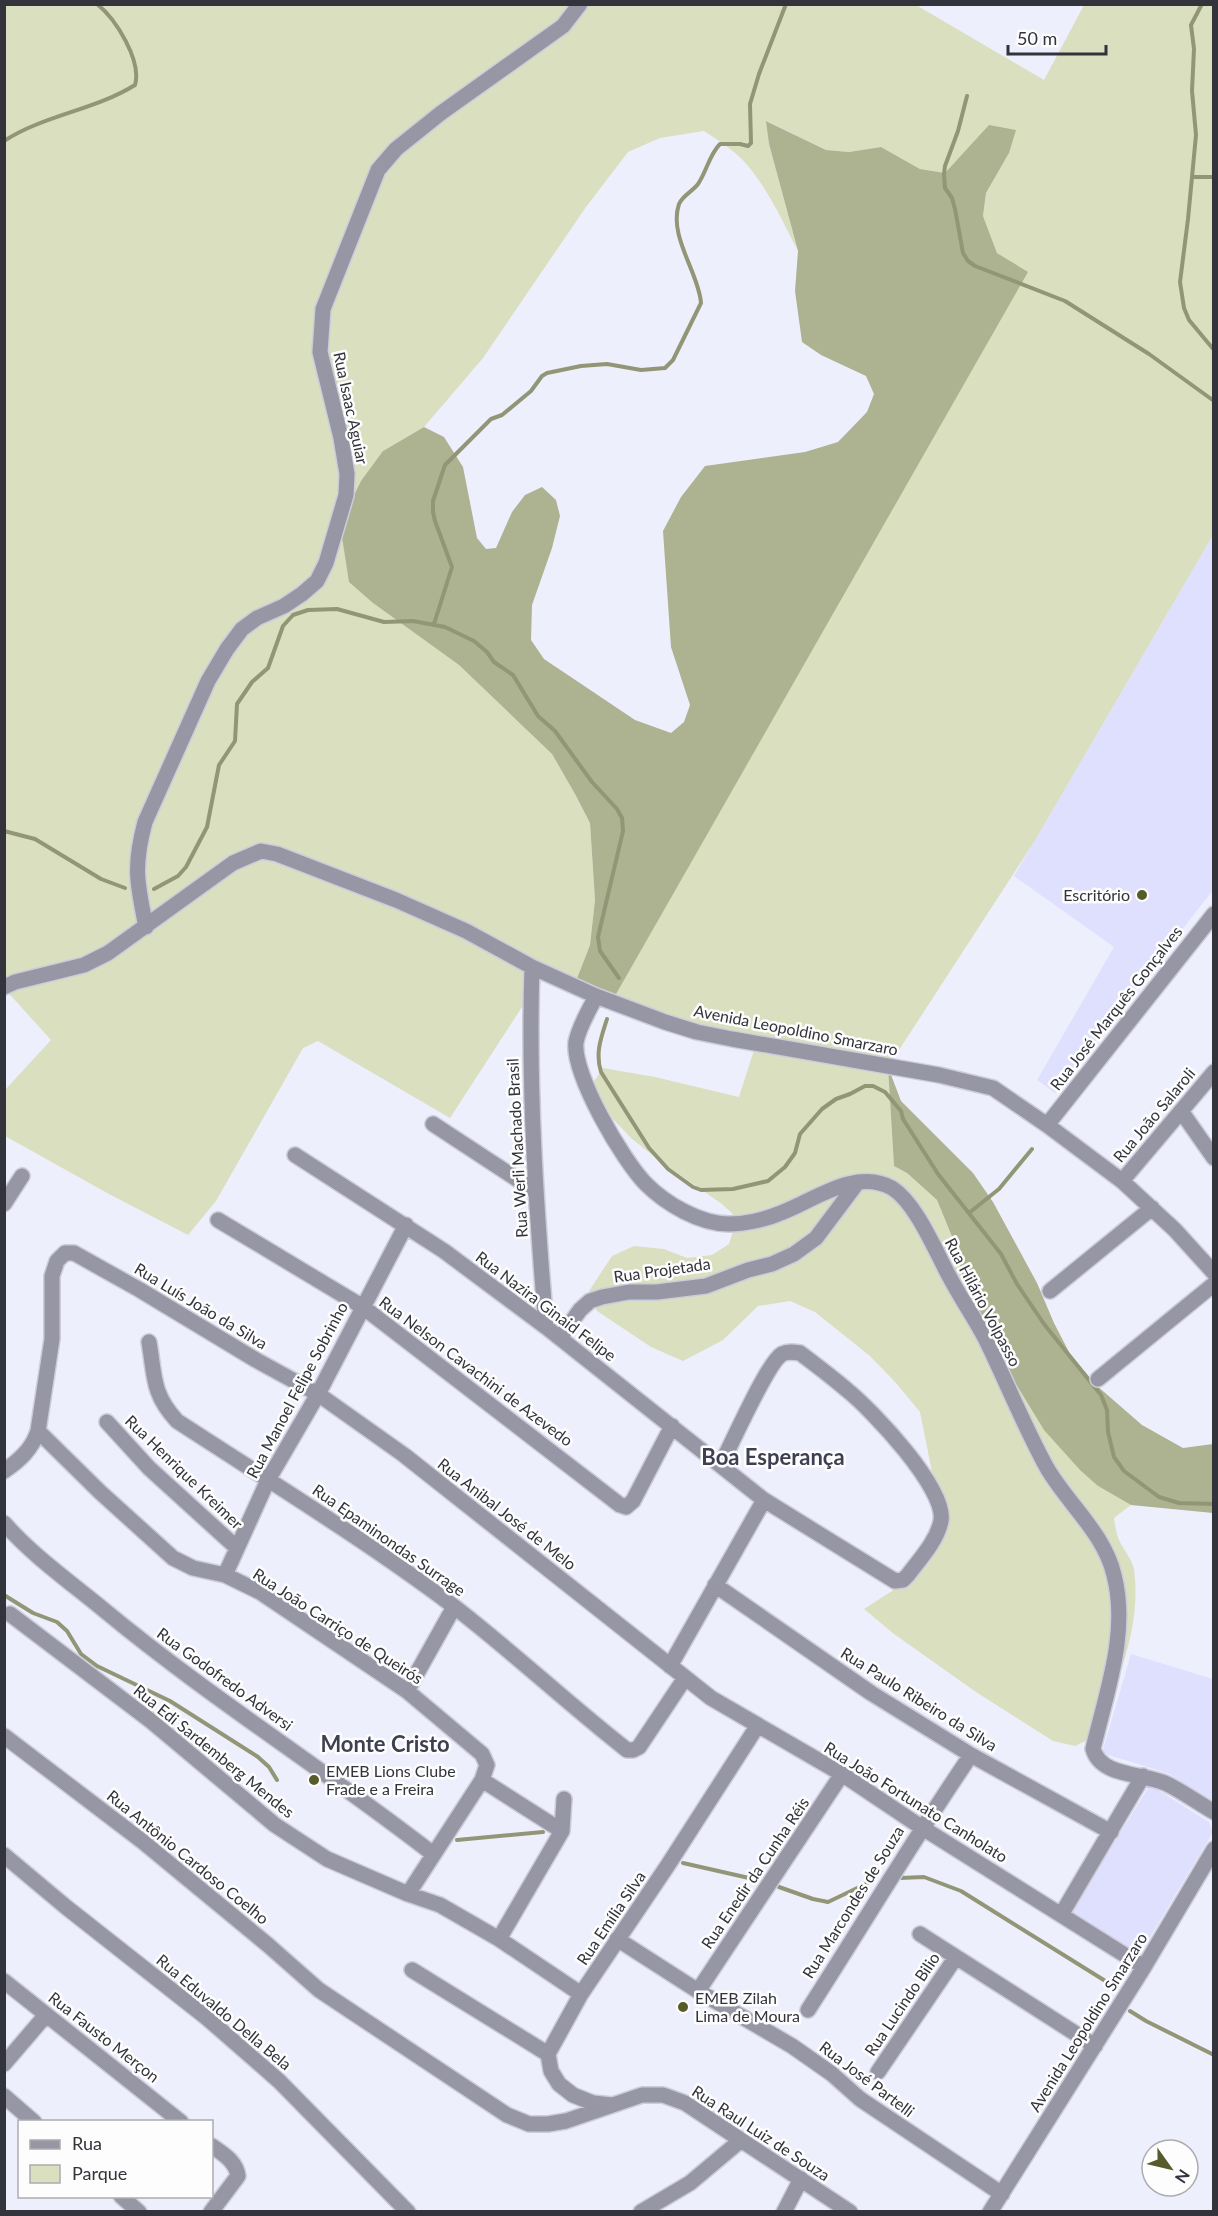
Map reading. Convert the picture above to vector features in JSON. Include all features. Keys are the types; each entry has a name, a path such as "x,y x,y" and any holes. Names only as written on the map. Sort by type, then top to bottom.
{"street":[{"name":"Rua Isaac Aguiar","path":"146,927 136,879 136,860 145,822 208,681 242,629 257,618 284,606 302,594 317,581 326,563 346,495 347,474 341,438 320,351 323,309 378,170 396,149 441,113 563,26 580,4"},
{"name":"Avenida Leopoldino Smarzaro","path":"4,987 15,982 84,965 108,953 233,863 261,851 297,861 396,900 466,931 532,967 596,996 697,1032 972,1082 993,1088 1122,1181 1152,1208 1214,1273"},
{"name":"Rua José Marquês Gonçalves","path":"1047,1125 1214,914"},
{"name":"Rua Werli Machado Brasil","path":"532,967 530,1046 535,1191 546,1327"},
{"name":"Rua Hilário Volpasso","path":"596,996 580,1028 576,1042 579,1068 591,1098 634,1170 661,1197 687,1212 710,1221 729,1224 775,1216 831,1190 858,1182 879,1182 902,1196 983,1336 1055,1482 1102,1543 1115,1577 1118,1604 1117,1653 1093,1749 1095,1757 1105,1766 1165,1783 1214,1812"},
{"name":"Rua João Salaroli","path":"1122,1181 1214,1072"},
{"path":"1181,1111 1214,1158"},
{"path":"433,1124 535,1191"},
{"name":"Rua Nazira Ginaid Felipe","path":"295,1155 406,1225 546,1327 722,1464 764,1500 895,1581 908,1575 936,1535 941,1520 941,1509 936,1497 916,1464 871,1411 847,1389 800,1353 783,1354 770,1367 722,1464"},
{"path":"4,1204 22,1176"},
{"name":"Rua Projetada","path":"560,1338 580,1310 590,1301 629,1292 657,1292 706,1286 748,1270 772,1264 794,1254 816,1238 858,1182"},
{"path":"1050,1291 1152,1208"},
{"name":"Rua Nelson Cavachini de Azevedo","path":"218,1220 363,1307 620,1505 626,1507 633,1501 672,1426"},
{"name":"Rua Manoel Felipe Sobrinho","path":"225,1575 268,1480 318,1394 406,1225"},
{"name":"Rua Luís João da Silva","path":"38,1431 52,1339 52,1276 57,1260 65,1252 74,1253 318,1394"},
{"path":"1098,1379 1214,1284"},
{"name":"Rua Epaminondas Surrage","path":"149,1342 158,1396 177,1421 381,1553 454,1606 627,1750 639,1747 685,1678"},
{"name":"Rua Anibal José de Melo","path":"318,1394 413,1462 670,1666"},
{"name":"Rua Henrique Kreimer","path":"107,1422 149,1468 237,1548"},
{"path":"4,1471 25,1455 34,1443 38,1431"},
{"name":"Rua João Carriço de Queirós","path":"38,1431 99,1492 173,1558 193,1568 225,1575 260,1592 407,1691 476,1749 487,1765 482,1780"},
{"path":"670,1666 764,1500"},
{"name":"Rua Godofredo Adversi","path":"4,1523 33,1552 133,1634 196,1682 363,1800 433,1854"},
{"name":"Rua Paulo Ribeiro da Silva","path":"715,1585 871,1693 971,1755 1111,1832"},
{"path":"407,1691 454,1606"},
{"name":"Rua Edi Sardemberg Mendes","path":"10,1614 151,1721 275,1825 327,1859 408,1894 440,1905 499,1939 581,1994"},
{"name":"Rua João Fortunato Canholato","path":"670,1666 711,1698 843,1774 921,1827 1144,1967"},
{"name":"Rua Emília Silva","path":"548,2054 581,1994 758,1725"},
{"name":"Rua Antônio Cardoso Coelho","path":"4,1736 142,1841 268,1945 310,1983 482,2100 507,2115 529,2124 566,2121 615,2105"},
{"name":"Rua Marcondes de Souza","path":"808,2010 921,1827 971,1755"},
{"name":"Rua Enedir da Cunha Réis","path":"698,1991 843,1774"},
{"path":"1061,1915 1143,1776"},
{"path":"408,1894 482,1780 562,1831"},
{"path":"499,1939 562,1831 564,1799"},
{"name":"Avenida Leopoldino Smarzaro","path":"990,2211 1144,1967 1214,1849"},
{"name":"Rua Eduvaldo Della Bela","path":"4,1855 207,2018 279,2080 408,2211"},
{"path":"920,1934 1095,2046"},
{"name":"Rua José Partelli","path":"617,1939 698,1991 792,2046 832,2074 860,2099 1002,2194"},
{"name":"Rua Lucindo Bilio","path":"878,2072 956,1957"},
{"path":"412,1970 548,2054 551,2071 559,2084 573,2095 593,2103 615,2105"},
{"name":"Rua Fausto Merçon","path":"4,1982 180,2120"},
{"path":"4,2064 46,2015"},
{"name":"Rua Raul Luiz de Souza","path":"615,2105 642,2095 663,2095 685,2103 850,2211"},
{"path":"4,2096 33,2120"},
{"path":"641,2211 690,2183 740,2141"},
{"path":"211,2211 238,2176 232,2162 213,2147"},
{"path":"784,2211 801,2179"},
{"path":"123,2198 139,2211"}],"shaded area":[{"path":"1213,535 1213,890 1055,1093 1037,1080 1114,947 1014,876"},
{"path":"1131,1654 1213,1679 1213,1803 1170,1774 1102,1753"},
{"path":"1150,1785 1209,1822 1213,1832 1146,1944 1122,1948 1070,1914"}],"green space":[{"path":"5,5 916,5 1044,80 1084,5 1213,5 1213,535 1034,842 888,1067 894,1166 907,1173 937,1200 953,1239 1098,1486 1131,1505 1114,1518 1119,1540 1134,1569 1136,1591 1131,1635 1118,1677 1092,1738 1075,1746 1053,1741 976,1692 894,1634 864,1609 892,1591 916,1571 947,1526 933,1477 920,1412 870,1356 815,1312 790,1301 758,1306 723,1340 683,1361 651,1347 597,1311 589,1291 612,1256 634,1246 664,1249 687,1258 712,1255 729,1244 737,1218 722,1204 632,1139 594,1099 591,1086 603,1068 655,1077 739,1097 754,1050 615,996 1027,272 997,253 983,216 986,193 1009,153 945,173 920,169 881,147 849,152 826,150 767,121 769,144 798,251 756,176 738,156 704,131 660,138 628,152 586,207 483,358 424,427 383,451 373,603 459,665 552,754 590,823 595,900 590,945 576,981 546,970 450,1118 318,1041 303,1048 216,1201 188,1235 5,1136 4,1091 51,1040 4,988"},
{"path":"766,121 826,150 849,152 881,147 920,169 945,173 989,125 1016,130 1009,153 986,193 983,216 997,253 1028,272 615,996 576,981 590,945 595,900 590,823 552,754 459,665 373,603 349,582 340,524 361,481 383,451 424,427 444,437 463,467 477,538 486,549 496,548 512,512 525,495 542,487 556,500 560,516 552,548 532,605 531,640 544,659 635,720 671,733 684,722 690,705 671,647 663,531 681,497 705,466 805,452 838,442 867,412 874,394 866,376 821,355 802,342 795,291 798,251 769,144"},
{"path":"888,1067 901,1101 973,1173 993,1202 1037,1283 1070,1354 1096,1385 1142,1425 1183,1448 1213,1444 1213,1513 1131,1505 1098,1486 1080,1470 1044,1430 972,1312 953,1239 937,1200 907,1173 894,1166"}],"waterway":[{"path":"4,141 19,132 103,101 135,85 135,64 126,41 112,20 97,4"},
{"path":"434,624 452,567 433,512 433,501 445,465 491,419 502,415 531,391 547,373 581,366 607,364 641,370 665,368 673,360 701,303 678,229 679,204 698,184 720,144 748,146 751,143 750,104 786,4"},
{"path":"1202,4 1191,25 1194,49 1192,91 1196,135 1180,282 1184,308 1189,320 1214,350"},
{"path":"967,96 944,174 945,188 952,198 963,253 968,261 975,266 1065,301 1149,354 1214,401"},
{"path":"1192,177 1214,177"},
{"path":"154,889 178,876 186,867 207,827 219,765 235,741 237,704 252,682 268,668 283,626 293,615 308,610 337,609 384,622 413,621 445,627 474,641 487,652 494,662 513,675 538,716 555,731 592,782 617,809 622,818 623,831 598,937 600,951 619,978"},
{"path":"4,831 35,839 101,879 125,888"},
{"path":"607,1019 599,1052 601,1072 649,1148 668,1169 701,1190 733,1189 768,1181 785,1167 795,1153 800,1134 822,1109 836,1099 865,1086 873,1086 885,1092 901,1111 903,1119 938,1174 1001,1254 1017,1284 1044,1324 1101,1395 1107,1410 1108,1432 1114,1457 1124,1471 1159,1497 1179,1503 1214,1504"},
{"path":"969,1213 999,1189 1032,1149"},
{"path":"4,1595 33,1613 57,1622 67,1631 81,1654 97,1666 170,1701 258,1757 269,1767 277,1780"},
{"path":"457,1840 543,1832"},
{"path":"683,1863 749,1878"},
{"path":"900,1878 924,1877 961,1891 1115,1987"},
{"path":"779,1887 828,1902 872,1881"},
{"path":"1130,2011 1214,2055"}],"place":[{"name":"Escritório","path":"1142,895"},
{"name":"EMEB Lions Clube Frade e a Freira","path":"314,1780"},
{"name":"EMEB Zilah Lima de Moura","path":"683,2007"}],"district":[{"name":"Boa Esperança","path":"773,1457"},
{"name":"Monte Cristo","path":"385,1744"}]}
